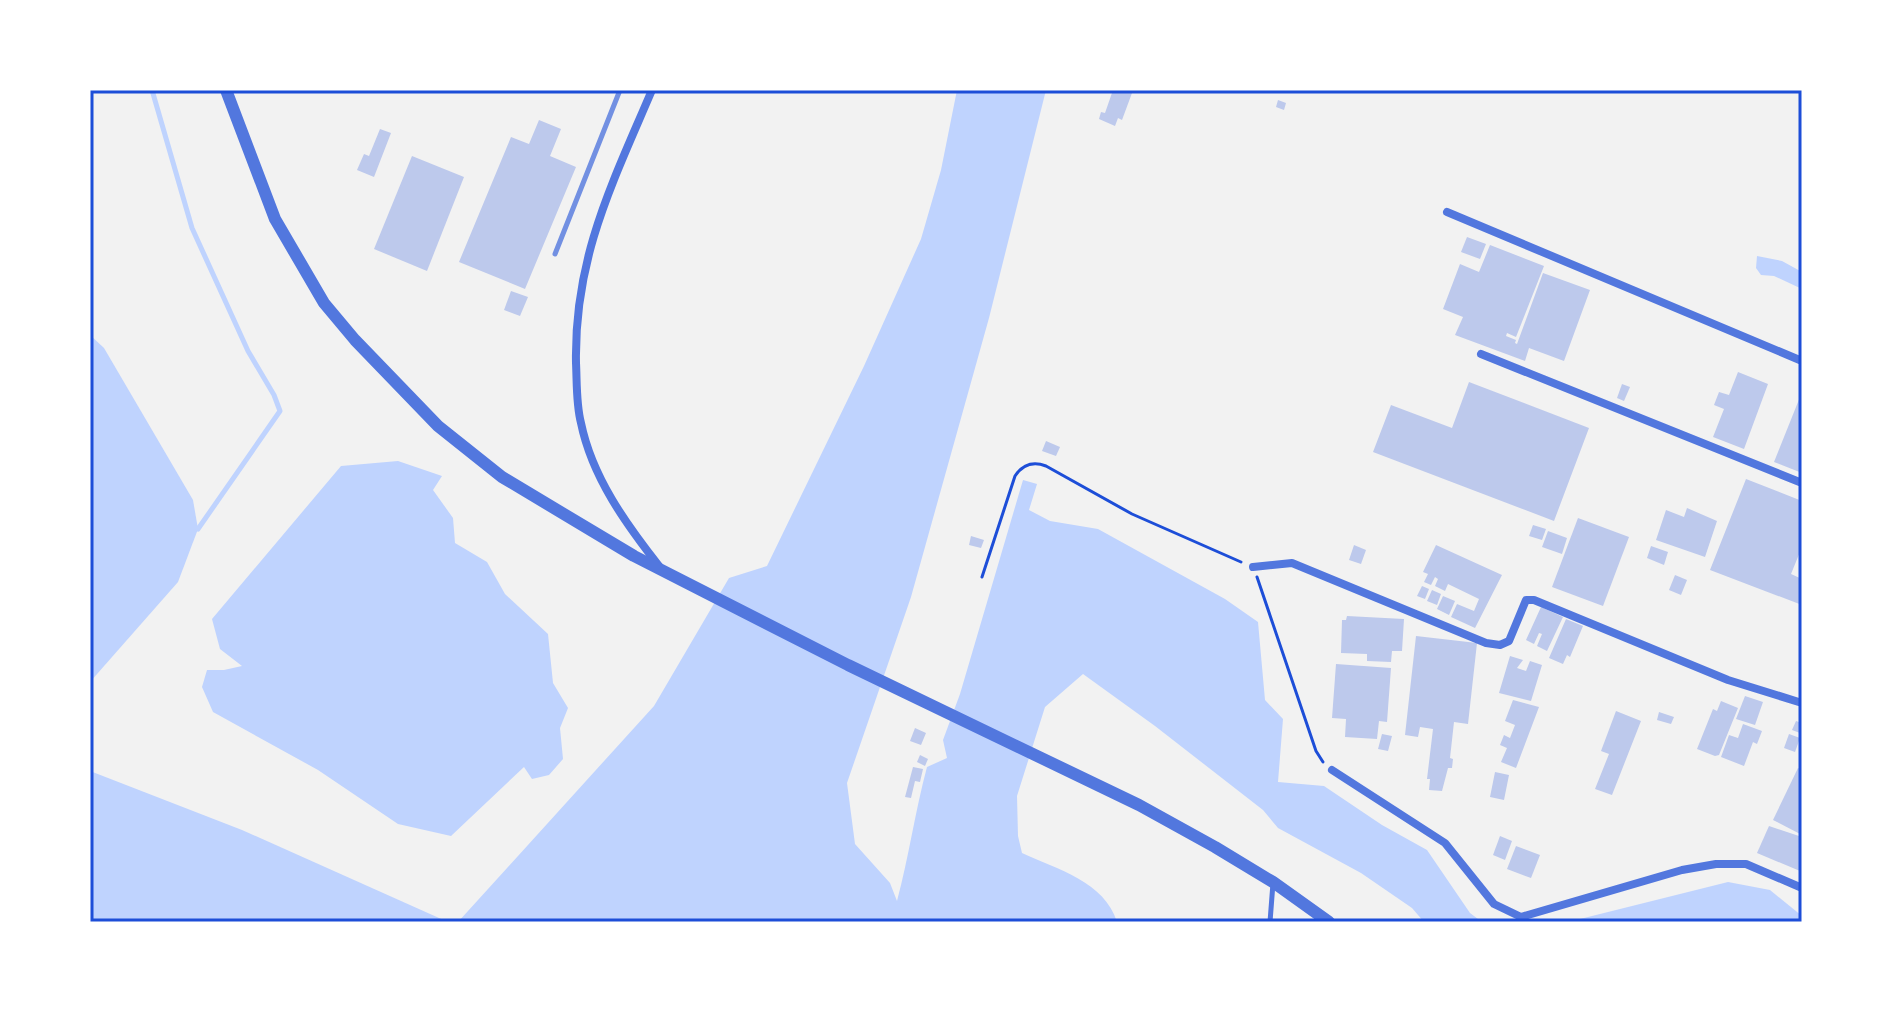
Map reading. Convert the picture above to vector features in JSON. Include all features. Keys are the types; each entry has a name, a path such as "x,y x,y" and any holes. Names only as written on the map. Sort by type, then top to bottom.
{"street":[{"path":"226,90 275,219 324,303 355,340 438,426 502,477 562,515 662,570 848,665 1151,812 1273,882 1329,922"},
{"path":"652,90 608,192 589,249 576,322 580,423 593,462 613,502 662,570"},
{"path":"1447,212 1802,361"},
{"path":"1481,354 1802,483"},
{"path":"1253,567 1292,563 1486,643 1500,645 1509,641 1526,600 1534,600 1728,680 1802,703"},
{"path":"1332,770 1445,843 1494,904 1521,917 1682,870 1716,864 1746,864 1802,888"}],"lane":[{"path":"1270,922 1273,882"}],"path":[{"path":"982,577 1015,476 1032,463 1046,466 1132,514 1253,567 1316,751 1332,770"}],"water":[{"path":"957,90 1046,90 989,318 911,597 847,783 855,844 890,883 897,901 927,767 947,758 943,740 960,694 1023,480 1037,484 1029,510 1050,521 1098,529 1225,599 1258,622 1265,700 1283,719 1278,782 1324,786 1382,825 1427,850 1470,913 1482,922 1424,922 1412,908 1361,873 1278,828 1263,810 1083,674 1045,707 1017,796 1018,836 1022,853 1064,871 1091,887 1111,908 1117,922 458,922 654,706 729,578 767,566 864,366 921,239 941,170"},
{"path":"1757,256 1782,261 1802,272 1802,289 1774,276 1761,275 1756,268"},
{"path":"90,335 104,348 193,500 198,529 178,582 90,682"},
{"path":"398,461 442,476 433,490 453,518 455,543 487,562 505,594 548,634 553,683 568,708 560,728 563,759 549,775 532,779 524,767 451,836 398,824 318,770 213,712 202,687 207,670 242,666 220,649 212,619 341,466"},
{"path":"90,771 242,830 448,922 90,922"},
{"path":"1728,882 1770,890 1802,916 1802,922 1568,922"}],"building":[{"path":"1113,90 1132,93 1122,120 1118,118 1115,126 1099,119 1101,112 1105,113"},
{"path":"1278,100 1286,103 1284,110 1276,107"},
{"path":"539,120 561,129 550,156 576,167 525,289 459,262 511,137 529,144"},
{"path":"380,129 391,133 374,177 357,170 364,154 369,156"},
{"path":"412,156 464,177 427,271 374,249"},
{"path":"1467,237 1486,244 1480,259 1461,252"},
{"path":"1490,245 1544,266 1516,337 1507,333 1506,336 1516,340 1517,344 1543,273 1590,290 1564,361 1529,348 1525,361 1455,335 1463,317 1443,309 1460,264 1479,272"},
{"path":"511,291 528,297 520,316 504,310"},
{"path":"1738,372 1768,384 1744,449 1713,437 1724,409 1714,405 1719,392 1729,395"},
{"path":"1469,382 1589,428 1554,521 1373,452 1391,405 1452,428"},
{"path":"1622,384 1630,387 1624,401 1617,398"},
{"path":"1802,392 1802,473 1774,462"},
{"path":"1046,441 1060,447 1056,456 1042,451"},
{"path":"1746,479 1802,501 1802,547 1791,574 1802,579 1802,605 1710,570"},
{"path":"1687,508 1717,521 1705,557 1656,540 1666,510 1684,517"},
{"path":"1578,518 1629,537 1603,606 1552,587"},
{"path":"1533,525 1546,529 1542,540 1529,536"},
{"path":"1548,531 1567,538 1562,554 1542,547"},
{"path":"971,536 984,540 981,548 969,545"},
{"path":"1354,545 1366,550 1361,564 1349,560"},
{"path":"1436,545 1502,575 1475,628 1451,617 1457,604 1474,611 1479,599 1448,584 1445,591 1435,586 1438,579 1435,577 1431,585 1424,582 1428,574 1423,572"},
{"path":"1651,546 1668,552 1664,565 1647,558"},
{"path":"1675,575 1687,580 1681,595 1669,590"},
{"path":"1422,586 1429,589 1425,599 1417,596"},
{"path":"1432,590 1441,594 1437,605 1427,601"},
{"path":"1443,596 1455,601 1449,615 1437,609"},
{"path":"1541,607 1563,617 1547,651 1537,646 1542,634 1539,633 1534,644 1526,640"},
{"path":"1347,616 1404,619 1402,651 1392,651 1391,662 1367,661 1367,654 1341,653 1342,620 1346,620"},
{"path":"1566,619 1583,626 1570,657 1567,655 1563,664 1549,658"},
{"path":"1416,636 1477,643 1468,724 1454,722 1450,758 1453,759 1452,768 1448,768 1442,791 1429,790 1430,779 1427,779 1433,729 1420,727 1418,737 1405,735"},
{"path":"1510,656 1523,660 1517,668 1526,671 1530,661 1542,665 1531,701 1499,693"},
{"path":"1336,664 1391,668 1387,722 1379,721 1377,739 1345,737 1346,719 1332,718"},
{"path":"1745,696 1763,702 1755,725 1736,719"},
{"path":"1513,700 1539,707 1516,768 1501,762 1507,748 1500,745 1504,735 1510,738 1515,725 1505,721"},
{"path":"1721,701 1738,708 1719,755 1715,756 1697,749 1713,709 1717,711"},
{"path":"1616,711 1641,721 1612,795 1595,789 1609,754 1601,751"},
{"path":"1659,712 1674,717 1671,724 1657,720"},
{"path":"1796,721 1802,723 1800,733 1792,730"},
{"path":"1743,724 1762,731 1757,744 1753,742 1744,766 1721,757 1729,735 1738,738"},
{"path":"915,728 926,733 921,745 910,741"},
{"path":"1382,734 1392,736 1388,751 1378,749"},
{"path":"1789,734 1800,738 1795,752 1784,748"},
{"path":"920,755 928,759 925,766 917,762"},
{"path":"913,767 923,769 920,782 915,781 911,798 905,797"},
{"path":"1798,768 1802,770 1802,835 1773,820"},
{"path":"1495,772 1509,775 1504,800 1490,797"},
{"path":"1769,826 1802,837 1800,871 1757,853"},
{"path":"1500,836 1512,841 1505,860 1493,855"},
{"path":"1516,846 1540,855 1531,878 1507,869"}],"waterway":[{"path":"152,90 192,228 248,351 280,411 198,529"}],"railway":[{"path":"555,254 620,90"}]}
